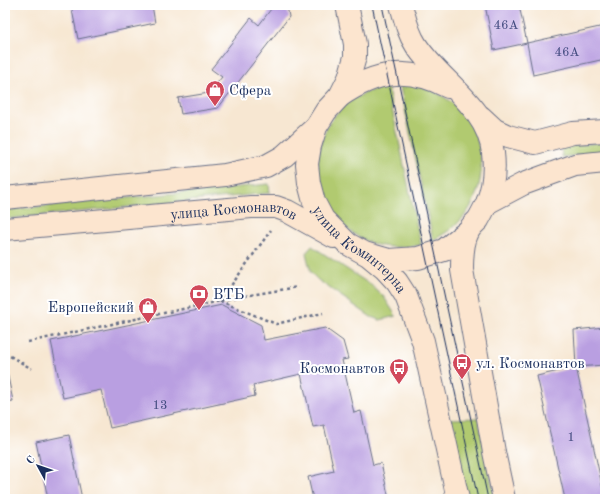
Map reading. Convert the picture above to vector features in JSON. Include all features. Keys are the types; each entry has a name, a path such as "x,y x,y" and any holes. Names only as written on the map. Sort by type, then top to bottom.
{"street":[{"name":"улица Коминтерна","path":"347,5 355,44 354,57 349,78 340,96 326,111 316,128 308,158 309,184 314,202 323,219 348,244 368,255 384,269 397,282 406,296 423,341 458,499"},
{"path":"401,5 410,35 416,45 432,66 469,103 484,121 495,130 521,140 535,142 573,133 605,131"},
{"path":"340,96 356,85 375,77 396,74 416,74 436,80 454,90 469,103 488,134 493,151 494,169 492,187 487,203 479,218 468,231 462,253 462,270 494,452 504,499"},
{"path":"5,198 225,175 266,166 284,156 316,128"},
{"path":"487,203 523,184 575,165 605,162"},
{"name":"улица Космонавтов","path":"5,229 251,207 276,207 287,211 368,254 389,260 411,259 444,250 468,231"}],"path":[{"path":"220,300 271,230"},
{"path":"28,342 220,300 298,287"},
{"path":"220,300 276,324 323,313"},
{"path":"5,353 32,369"}],"green space":[{"path":"399,82 411,84 436,92 447,99 459,109 468,121 475,134 479,148 481,163 480,177 477,192 471,206 464,217 455,226 433,240"},
{"path":"387,85 421,245 392,247 378,245 364,240 347,228 333,213 324,195 319,175 319,155 324,136 333,117 353,99"},
{"path":"605,142 605,152 562,157 561,147"},
{"path":"269,184 270,193 5,219 5,210"},
{"path":"312,246 371,285 384,297 396,316 380,320 371,317 318,280 311,273 306,253"},
{"path":"478,418 495,499 467,499 450,419"}],"building":[{"path":"71,5 152,5 155,23 78,39"},
{"path":"270,5 287,5 289,17 218,108 181,114 178,98 209,93 222,77 211,69 251,18 259,25 271,9"},
{"path":"485,5 519,5 527,43 494,50"},
{"path":"604,26 605,59 533,75 527,43"},
{"path":"222,305 261,325 264,340 325,328 343,341 348,359 342,360 354,413 361,411 373,465 381,463 389,499 313,499 308,477 334,471 324,425 313,427 301,374 253,385 255,396 110,428 101,390 63,398 51,341"},
{"path":"605,327 605,365 576,367 574,330"},
{"path":"5,362 13,401 5,402"},
{"path":"576,367 605,499 565,499 537,376"},
{"path":"69,435 82,499 48,499 36,442"}],"tram line":[{"path":"372,5 478,499"},
{"path":"382,5 488,499"}],"place":[{"name":"Сфера","path":"215,107"},
{"name":"ВТБ","path":"199,311"},
{"name":"Европейский","path":"148,324"},
{"name":"ул. Космонавтов","path":"462,380"},
{"name":"Космонавтов","path":"399,385"}]}
